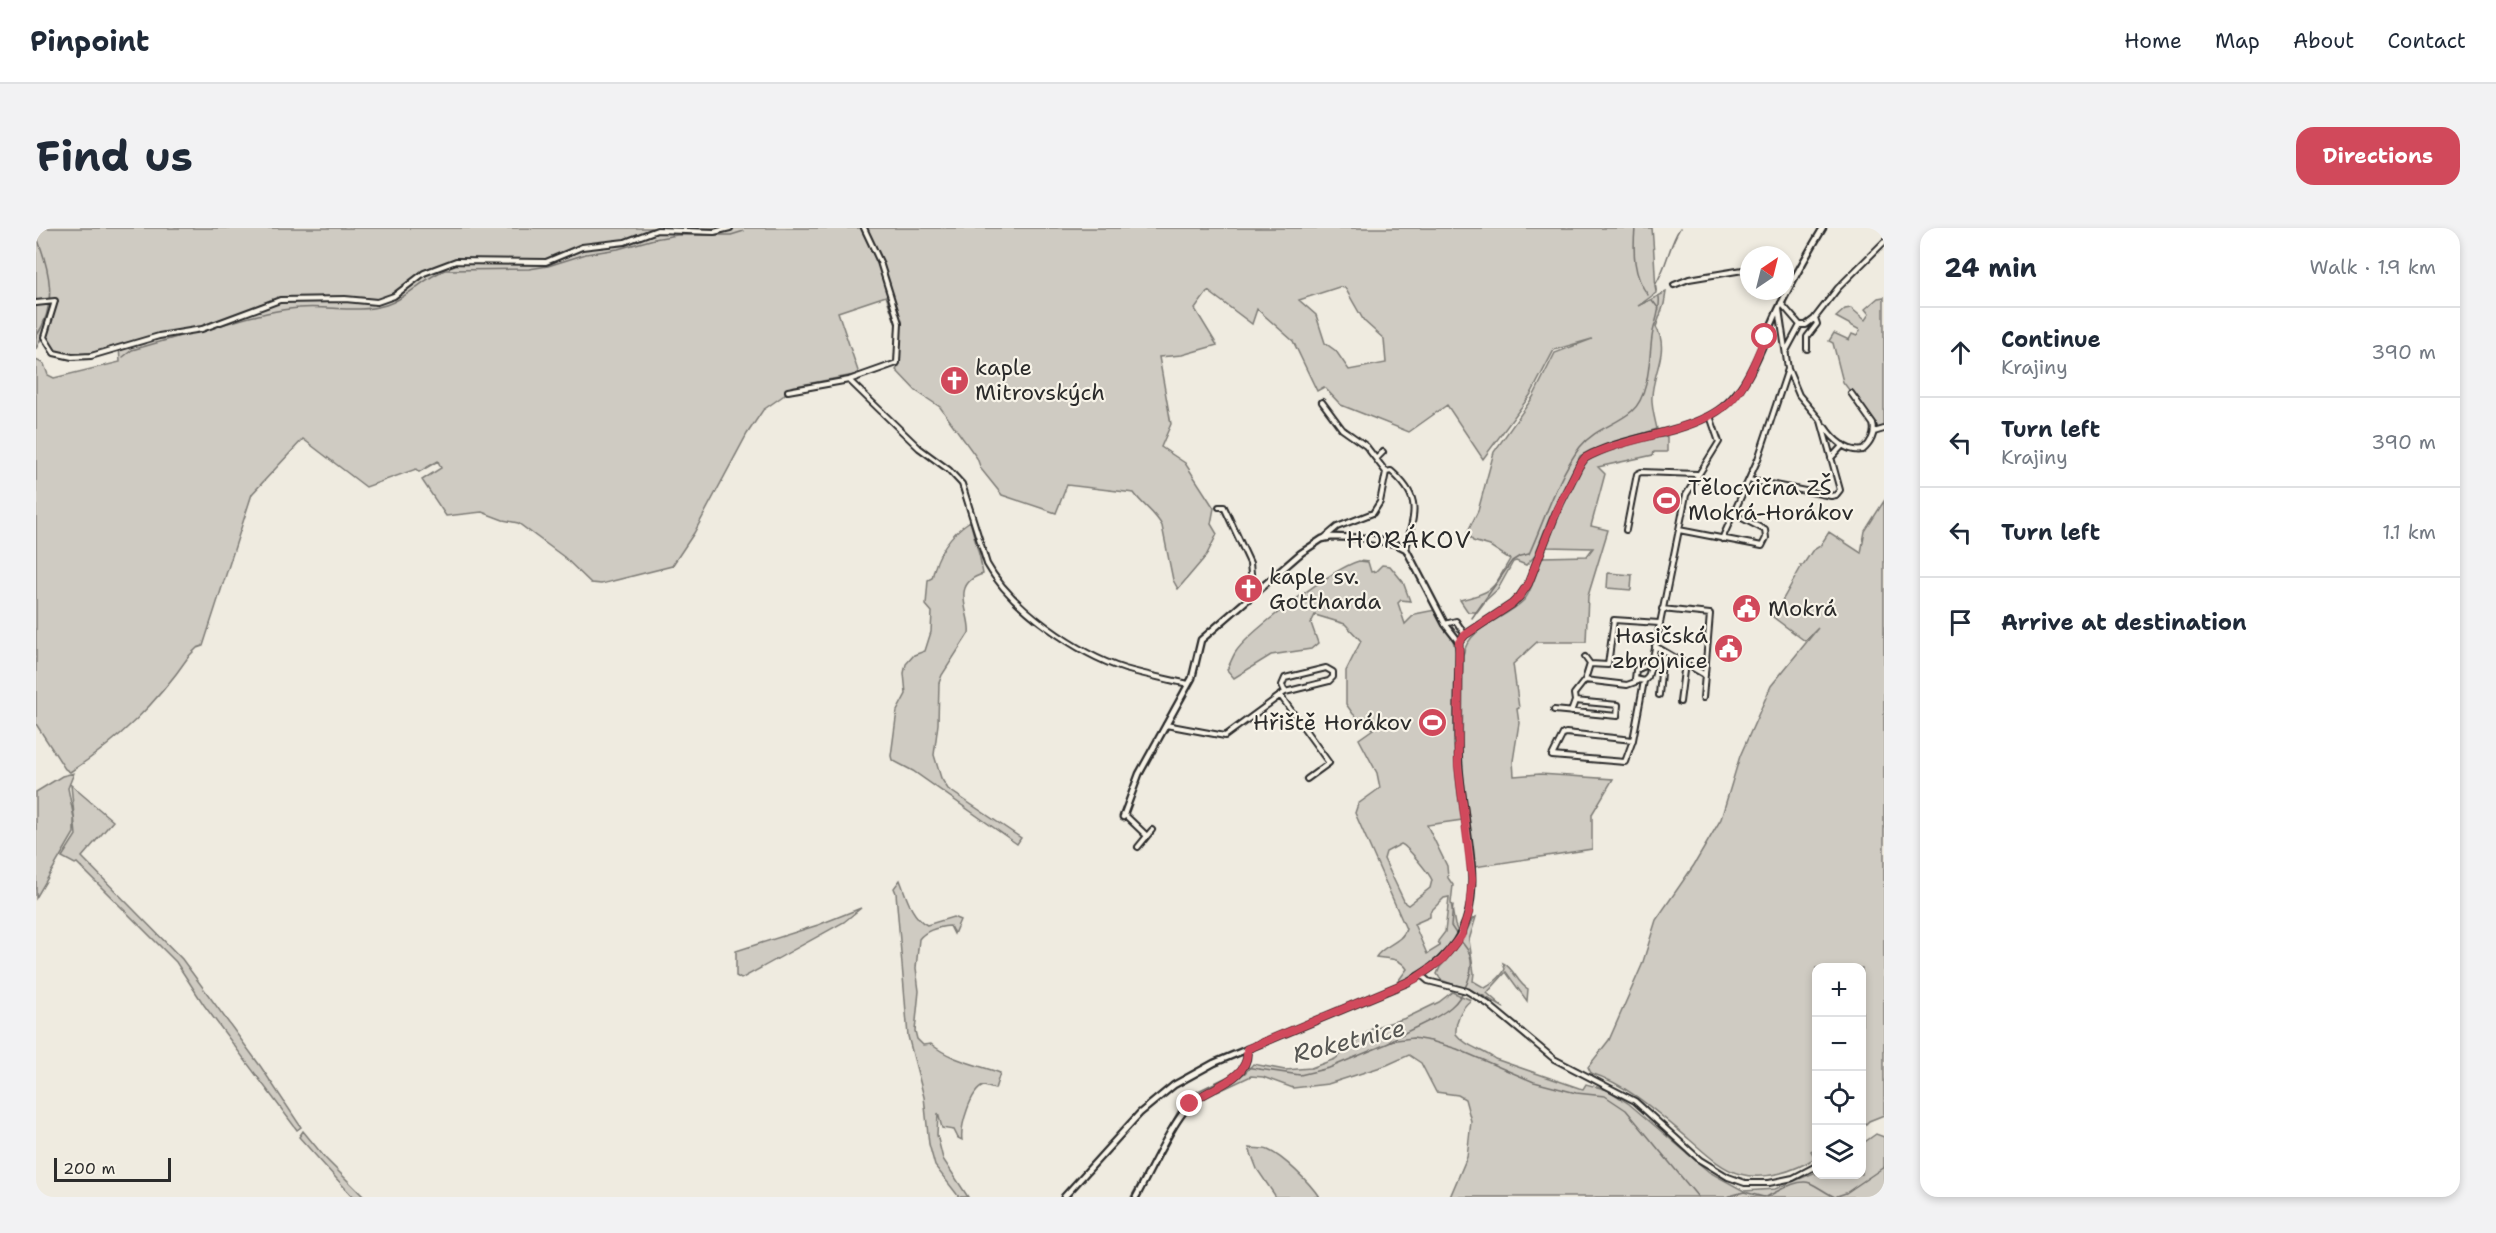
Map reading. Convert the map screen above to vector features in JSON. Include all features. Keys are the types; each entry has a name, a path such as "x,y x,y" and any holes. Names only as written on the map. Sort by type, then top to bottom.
{"street":[{"path":"36,303 56,301 44,339 54,352 59,355 91,356 159,336 202,329 280,300 345,299 377,302 394,296 424,273 456,261 546,262 582,247 625,242 657,230 714,232 730,228"},
{"path":"788,391 849,380 897,363 899,323 880,261 864,228"},
{"path":"1794,277 1823,228"},
{"path":"1780,306 1800,325 1806,325 1884,242"},
{"path":"1674,285 1689,279 1740,270"},
{"path":"1459,642 1465,635 1512,604 1524,591 1558,508 1585,458 1710,416 1728,404 1743,384 1783,300"},
{"path":"1780,306 1788,369 1799,395 1834,439 1860,452 1871,441 1874,432 1873,424 1851,393"},
{"path":"1807,349 1807,338 1817,324 1815,317"},
{"path":"1786,351 1800,325"},
{"path":"1722,538 1749,480 1788,369"},
{"path":"849,380 920,448 949,470 962,484 987,564 994,576 1039,622 1107,661 1125,668 1188,684"},
{"path":"1147,836 1124,816 1139,774 1188,684 1202,640 1301,553 1337,527 1373,513 1380,502 1386,472 1366,446 1342,429 1322,402"},
{"path":"1586,680 1627,686 1648,677 1686,495 1719,442 1710,416"},
{"path":"1749,480 1836,495 1840,488 1821,421"},
{"path":"1874,432 1884,429"},
{"path":"1831,458 1843,445"},
{"path":"1376,459 1383,452"},
{"path":"1386,472 1391,471 1405,483 1415,506 1406,549"},
{"path":"1626,530 1637,474 1641,472 1698,474"},
{"path":"1218,507 1224,507 1250,563 1252,584 1257,591"},
{"path":"1679,530 1761,547 1764,543 1765,530 1734,514"},
{"path":"1064,1197 1140,1113 1169,1088 1247,1049 1421,975 1442,960 1460,939 1469,912 1472,879 1458,765 1459,642 1445,624 1406,549 1396,544 1366,538 1322,539"},
{"path":"1662,609 1710,614 1703,698"},
{"path":"1590,664 1608,664 1614,620 1659,623"},
{"path":"1445,624 1455,621 1465,635"},
{"path":"1655,646 1705,675"},
{"path":"1659,695 1663,651"},
{"path":"1571,712 1575,701 1574,694 1586,680 1590,664 1585,657"},
{"path":"1641,681 1634,677 1635,671 1652,663"},
{"path":"1680,702 1685,663"},
{"path":"1166,725 1225,736 1285,692 1329,681 1333,674 1326,668 1285,678 1282,685 1285,692"},
{"path":"1633,740 1566,733 1562,736 1552,756 1625,762 1633,740 1640,706 1641,681"},
{"path":"1280,695 1329,763 1307,779"},
{"path":"1554,710 1617,716 1618,705 1575,701"},
{"path":"1138,847 1152,830"},
{"path":"1421,975 1428,981 1467,992 1494,1008 1557,1061 1635,1101 1701,1160 1728,1177 1745,1183 1769,1184 1793,1178 1812,1168"},
{"path":"1136,1197 1188,1106 1200,1096 1228,1081 1241,1069 1245,1064 1247,1049"}],"shaded area":[{"path":"36,228 1652,228 1656,293 1638,306 1666,292 1656,327 1661,344 1660,361 1652,396 1657,429 1591,450 1580,456 1549,519 1534,557 1526,565 1513,562 1498,589 1477,612 1468,612 1460,600 1492,588 1510,559 1490,546 1473,541 1467,533 1478,511 1494,452 1533,397 1555,353 1592,339 1554,350 1531,394 1483,459 1447,405 1409,432 1341,405 1324,387 1317,391 1293,341 1257,309 1252,324 1208,291 1195,309 1217,345 1182,355 1159,357 1171,424 1161,447 1185,463 1214,508 1211,524 1217,534 1206,556 1178,589 1173,580 1162,526 1134,493 1067,485 1056,513 1002,495 981,469 977,458 940,407 916,391 896,370 899,366 896,357 896,325 886,296 838,312 859,374 791,387 783,396 763,410 747,434 694,533 672,566 601,584 591,583 564,557 518,523 482,512 446,516 422,480 441,468 438,461 419,472 416,469 366,487 303,439 252,494 203,646 197,648 189,656 136,720 105,747 70,772 65,769 36,724 36,360 44,364 48,375 54,378 120,362 119,346 87,354 55,352 43,335 36,349 36,305 47,300 36,301","holes":["1339,287 1345,288 1364,321 1384,339 1386,363 1349,370 1336,351 1325,343 1316,315 1299,300"]},
{"path":"1884,297 1884,426 1878,428 1843,382 1833,343 1829,341 1834,333 1849,340 1852,334 1857,336 1860,330 1836,317 1845,309 1851,308 1865,320 1869,314 1865,309 1878,298"},
{"path":"1658,437 1667,437 1667,452 1654,452 1653,455 1598,467 1605,474 1591,526 1608,530 1588,596 1586,642 1537,642 1513,664 1519,708 1517,709 1519,723 1513,761 1514,776 1540,774 1613,779 1592,814 1592,849 1475,867 1462,766 1463,655 1467,645 1480,630 1516,607 1527,597 1542,557 1587,556 1593,548 1546,547 1578,472 1585,463 1591,457 1607,450"},
{"path":"1884,501 1884,1115 1866,1124 1866,963 1812,963 1812,1160 1779,1174 1749,1176 1733,1172 1720,1164 1644,1102 1618,1085 1591,1073 1588,1067 1609,1040 1642,965 1656,920 1694,865 1721,819 1740,756 1771,686 1818,628 1805,641 1773,617 1801,567 1800,565 1803,565 1812,551 1820,546 1829,532 1861,553 1865,531"},
{"path":"970,521 983,574 966,585 964,600 969,633 939,683 938,724 934,755 941,778 948,789 1021,838 1017,844 913,771 892,760 891,756 897,711 906,694 904,673 906,664 914,655 925,651 931,632 932,612 926,605 928,580 932,578 945,546 956,532"},
{"path":"1359,561 1368,562 1371,572 1376,571 1382,565 1390,566 1403,582 1410,601 1401,600 1398,603 1405,624 1415,614 1435,610 1453,640 1457,657 1456,754 1462,820 1427,825 1447,866 1448,878 1453,885 1451,903 1459,934 1465,935 1472,919 1476,917 1469,940 1473,981 1487,987 1504,972 1503,963 1528,989 1527,1001 1506,972 1487,993 1504,1008 1482,995 1441,980 1437,974 1449,957 1446,953 1396,984 1407,969 1397,960 1376,957 1401,938 1406,929 1355,813 1358,804 1380,788 1377,773 1359,739 1373,729 1353,714 1346,704 1346,671 1361,641 1345,624 1315,615 1311,623 1318,643 1311,649 1271,655 1234,678 1227,670 1235,653 1257,630 1312,587","holes":["1401,844 1408,849 1432,880 1430,888 1408,905 1384,859 1386,852","1449,897 1445,932 1438,941 1440,946 1427,954 1414,924 1430,917 1430,912 1444,898"]},
{"path":"1608,573 1632,575 1631,590 1607,588"},
{"path":"74,773 68,788 74,818 74,833 36,898 36,792 62,776"},
{"path":"71,785 113,821 82,857 182,959 261,1067 301,1127 297,1130 204,1005 176,962 77,863 62,857 76,835"},
{"path":"900,880 917,917 927,925 953,917 960,920 954,934 950,926 946,926 929,931 919,939 916,968 919,991 915,1031 917,1039 923,1045 931,1044 956,1058 1000,1073 995,1089 984,1086 979,1089 971,1101 965,1118 962,1140 958,1138 954,1130 942,1128 938,1113 937,1135 943,1159 968,1197 959,1197 935,1166 929,1144 924,1097 908,1036 894,888"},
{"path":"861,908 844,922 741,979 736,976 736,951 818,925"},
{"path":"1452,992 1471,1000 1462,1011 1457,1024 1456,1034 1464,1042 1495,1059 1579,1088 1583,1089 1586,1084 1608,1090 1628,1103 1709,1172 1744,1191 1775,1189 1812,1174 1812,1179 1866,1179 1866,1141 1876,1134 1884,1137 1884,1197 1450,1197 1467,1157 1471,1121 1465,1099 1458,1095 1436,1092 1421,1063 1409,1055 1387,1065 1328,1084 1293,1088 1263,1077 1251,1076 1217,1092 1245,1073 1253,1064 1285,1070 1311,1068 1335,1059 1373,1028 1406,1018 1439,1002"},
{"path":"303,1131 326,1159 364,1197 353,1197 299,1137"},
{"path":"1249,1148 1268,1150 1281,1158 1319,1197 1276,1197 1257,1169"}],"waterway":[{"path":"1635,228 1634,254 1637,272 1648,295"},
{"path":"1656,291 1655,285 1680,228"},
{"path":"213,327 288,309 375,308 394,302 445,270 529,269 654,239 677,235 731,235 744,231"},
{"path":"36,235 45,261 50,287 47,312 36,337"},
{"path":"1472,618 1512,561 1529,554 1558,485 1580,447 1592,436 1626,416 1638,404 1648,376 1659,297"},
{"path":"1652,300 1659,309"},
{"path":"123,357 132,350 191,333"},
{"path":"1453,905 1451,926 1457,935"},
{"path":"1389,1042 1429,1021 1456,1002 1467,983 1471,968 1470,955 1459,939"},
{"name":"Roketnice","path":"1245,1067 1300,1075 1329,1068 1396,1040 1413,1038 1431,1041 1457,1049 1534,1082 1576,1093 1605,1096 1626,1110 1698,1197"},
{"name":"Roketnice","path":"1131,1197 1181,1106 1192,1094 1229,1076 1241,1066"},
{"name":"Roketnice","path":"1837,1196 1846,1193 1884,1167"},
{"name":"Roketnice","path":"1766,1197 1800,1182 1810,1183 1835,1197"},
{"name":"Roketnice","path":"1726,1197 1744,1192 1764,1197"}],"place":[{"name":"kaple Mitrovských","path":"954,380"},
{"name":"Tělocvična ZŠ Mokrá-Horákov","path":"1667,500"},
{"name":"kaple sv. Gottharda","path":"1248,589"},
{"name":"Mokrá","path":"1747,608"},
{"name":"Hasičská zbrojnice","path":"1729,648"},
{"name":"Hřiště Horákov","path":"1433,722"}],"district":[{"name":"HORÁKOV","path":"1409,540"}],"route":[{"path":"1190,1104 1236,1075 1245,1064 1247,1049 1408,982 1437,964 1454,947 1466,924 1472,895 1458,765 1459,642 1465,635 1512,604 1520,596 1528,584 1558,508 1585,458 1703,419 1728,404 1753,366 1765,337"}]}
